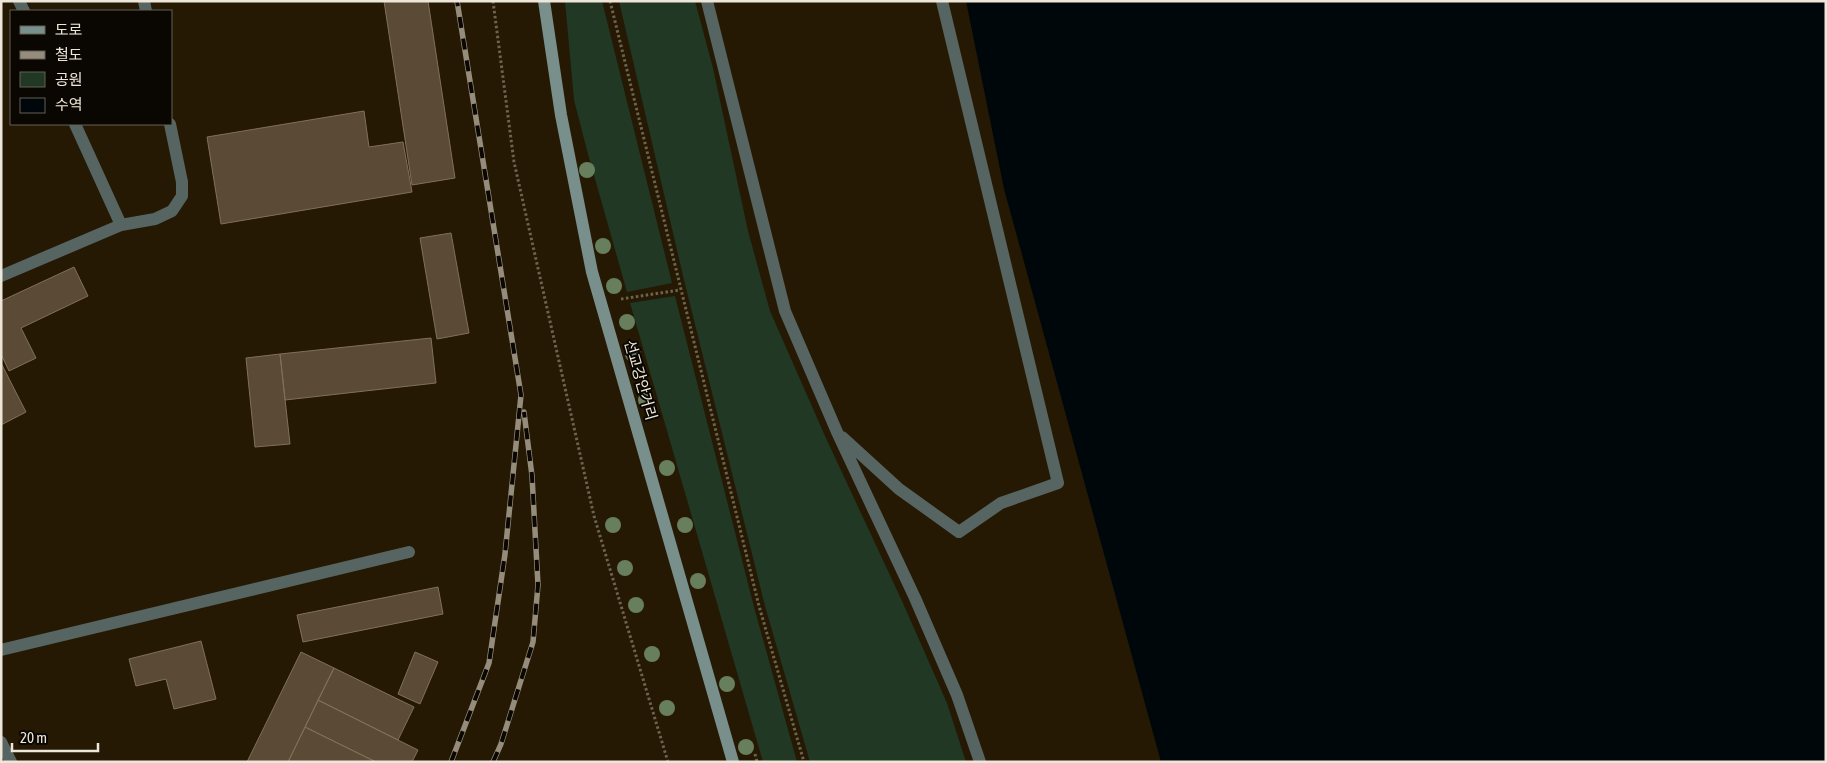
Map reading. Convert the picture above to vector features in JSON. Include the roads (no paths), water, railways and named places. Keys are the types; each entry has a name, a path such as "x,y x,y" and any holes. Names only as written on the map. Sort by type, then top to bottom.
{"main road":[{"name":"선교강안거리","path":"544,1 561,115 592,272 733,762"}],"lane":[{"path":"707,1 785,312 837,432 938,651 957,695 980,762"},
{"path":"837,432 899,489 959,532 1001,503 1058,483 942,1"},
{"path":"75,125 121,225"},
{"path":"1,276 121,225 156,219 172,211 182,196 182,182 170,125"},
{"path":"1,650 409,552"},
{"path":"1,742 11,762"}],"water":[{"path":"966,1 1826,1 1826,762 1161,762 1004,189"}],"railway":[{"path":"451,762 489,663 505,554 521,395 457,1"},
{"path":"493,762 501,744 533,642 538,585 532,476 524,412"}]}
